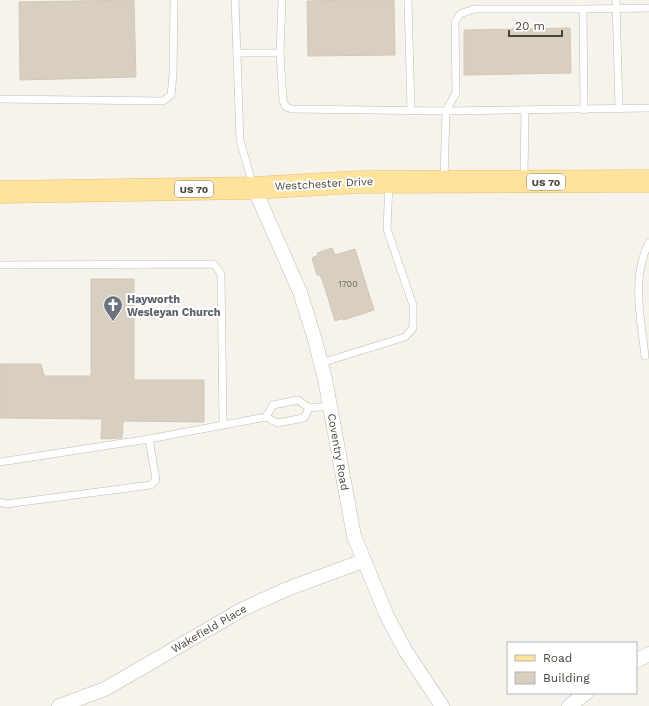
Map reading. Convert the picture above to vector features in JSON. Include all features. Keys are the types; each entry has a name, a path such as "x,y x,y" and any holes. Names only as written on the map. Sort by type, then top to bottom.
{"main road":[{"name":"Westchester Drive","path":"0,192 254,188 358,182 649,182"}],"street":[{"name":"Coventry Road","path":"254,188 300,292 321,363 354,536 363,561 387,616 402,643 442,706"},
{"name":"Wakefield Place","path":"59,706 105,689 242,609 287,588 363,561"},
{"path":"637,660 649,654"},
{"path":"569,706 585,694"}],"lane":[{"path":"0,99 163,101 171,96 173,75 174,0"},
{"path":"235,0 240,140 254,188"},
{"path":"282,0 280,53 283,101 286,107 292,109 446,111 649,108"},
{"path":"408,0 411,111"},
{"path":"616,0 619,109"},
{"path":"444,182 446,111 456,93 455,22 460,14 474,9 649,8"},
{"path":"583,9 584,110"},
{"path":"237,53 280,53"},
{"path":"524,182 525,110"},
{"path":"321,363 405,337 413,328 414,305 387,229 389,182"},
{"path":"645,356 639,303 639,275 643,257 649,244"},
{"path":"0,265 214,264 221,274 223,424"},
{"path":"641,324 649,324"},
{"path":"266,417 273,406 298,400 309,408 330,406"},
{"path":"0,462 149,439 266,417 277,423 304,418 309,408"},
{"path":"0,502 6,504 152,485 156,480 149,439"}],"building":[{"path":"134,0 136,77 20,80 19,2"},
{"path":"394,0 395,55 308,56 307,1"},
{"path":"570,28 571,73 464,75 464,30"},
{"path":"332,248 335,255 355,249 374,310 343,320 343,318 335,321 324,285 320,275 317,275 312,258 318,255 317,253"},
{"name":"Hayworth Wesleyan Church","path":"91,279 134,279 134,380 204,380 204,422 123,421 122,438 101,439 102,419 0,418 0,364 41,364 44,376 91,376"}],"place":[{"name":"Hayworth Wesleyan Church","path":"113,322"}]}
